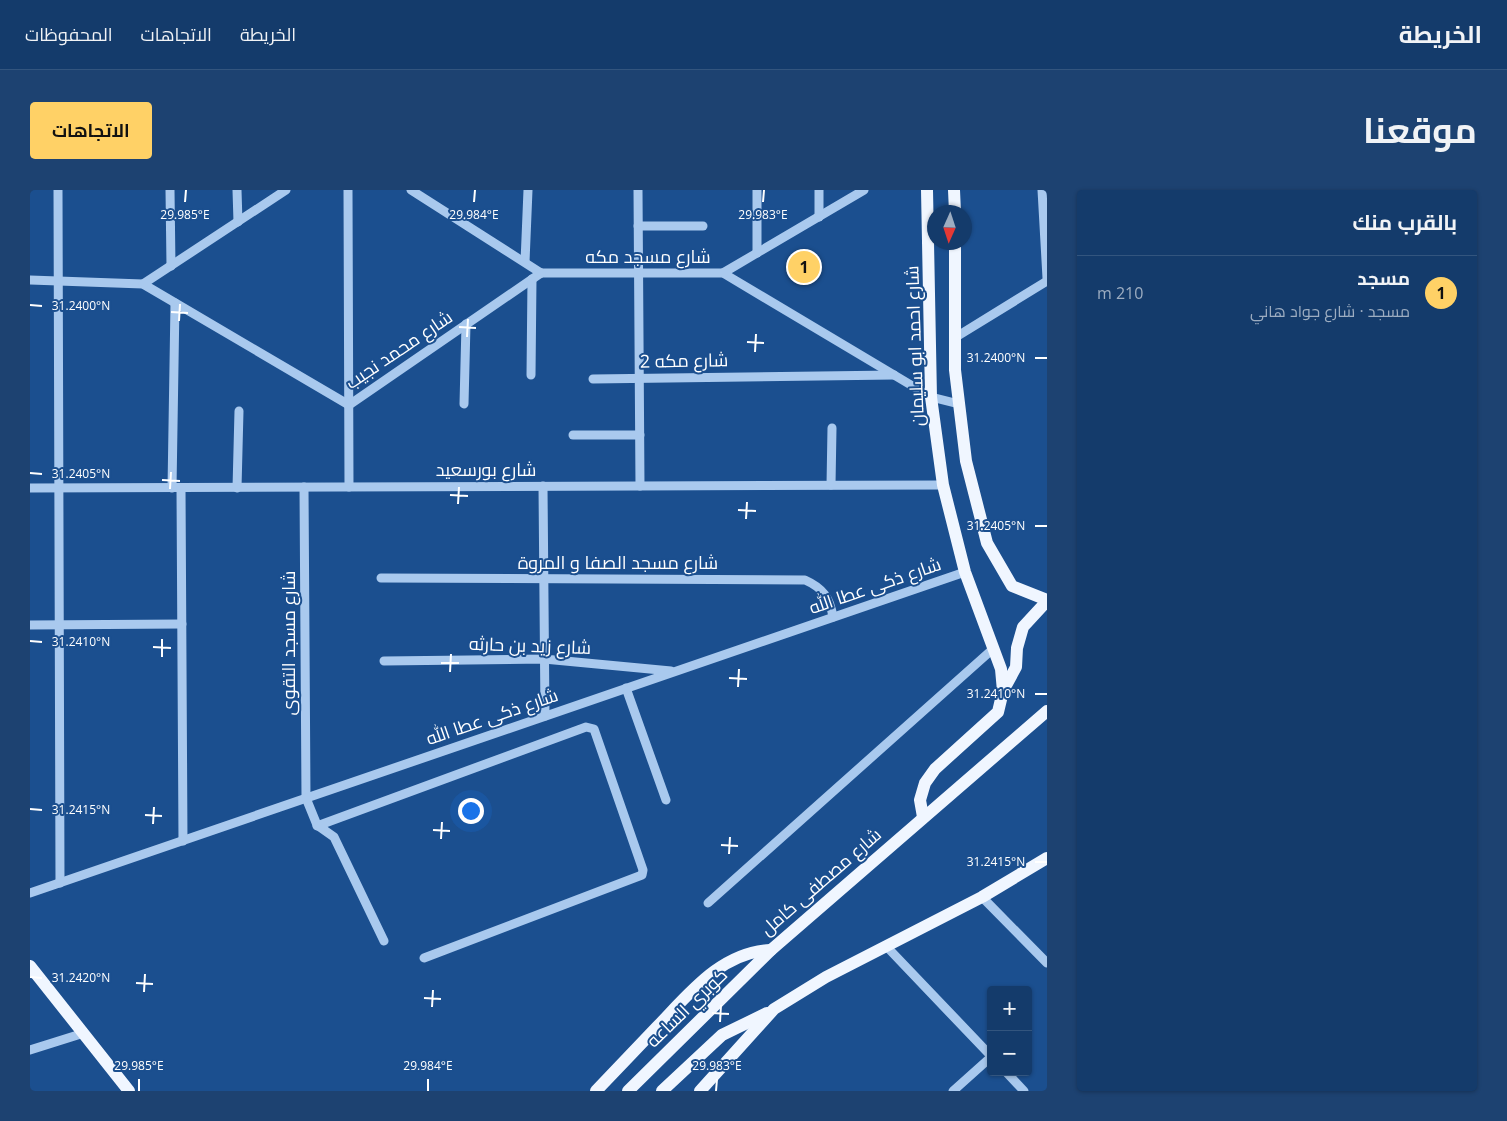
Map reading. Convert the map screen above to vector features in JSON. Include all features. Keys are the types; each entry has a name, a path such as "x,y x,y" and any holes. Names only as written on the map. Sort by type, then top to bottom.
{"main road":[{"name":"شارع احمد ابو سليمان","path":"923,817 920,800 925,783 936,769 998,712 1002,691 1001,669 965,572 943,485 931,397 927,190"},
{"path":"954,190 954,205"},
{"path":"955,250 955,370 966,461 987,543 1012,586 1047,600 1023,627 1017,648 1016,668 1002,691"},
{"name":"شارع مصطفى كامل","path":"596,1091 700,982 737,957 758,951 771,950 1047,712"},
{"path":"662,1091 722,1035 774,1009 826,977 982,897 1047,858"},
{"name":"كوبري الساعه","path":"628,1091 771,950"},
{"path":"30,966 129,1091"},
{"path":"700,1091 774,1009"}],"street":[{"path":"58,190 60,883"},
{"path":"170,190 170,266"},
{"path":"237,190 238,222"},
{"path":"30,280 143,284 286,190"},
{"path":"348,190 349,487"},
{"path":"411,190 541,272"},
{"path":"525,262 528,190"},
{"path":"638,190 640,486"},
{"path":"757,190 757,253"},
{"path":"819,190 819,216"},
{"path":"723,273 864,190"},
{"path":"956,337 1047,280 1042,190"},
{"path":"638,226 702,226"},
{"name":"شارع محمد نجيب","path":"143,284 349,405 541,272"},
{"name":"شارع مسجد مكه","path":"541,272 723,273 931,397 959,404"},
{"path":"531,375 532,279"},
{"path":"175,303 176,488 182,624 183,841"},
{"path":"464,404 466,324"},
{"name":"شارع مكه 2","path":"593,379 894,375"},
{"path":"237,488 239,411"},
{"path":"831,485 832,428"},
{"path":"573,435 640,435"},
{"name":"شارع بورسعيد","path":"30,488 943,485"},
{"path":"543,486 546,716"},
{"name":"شارع مسجد التقوى","path":"304,487 306,798"},
{"name":"شارع ذكى عطا الله","path":"30,894 965,572"},
{"name":"شارع مسجد الصفا و المروة","path":"381,578 805,580 816,585 825,593 831,604 833,617"},
{"path":"30,625 182,624"},
{"path":"708,903 994,648"},
{"name":"شارع زيد بن حارثه","path":"384,661 544,658 675,672"},
{"path":"626,688 666,800"},
{"path":"317,826 586,727 594,729 643,870 642,876 424,958"},
{"path":"306,798 317,826 334,837 384,941"},
{"path":"982,897 1047,963"},
{"path":"887,947 987,1053"},
{"path":"30,1050 84,1033"},
{"path":"953,1091 987,1061"},
{"path":"1010,1076 1024,1091"}],"place":[{"name":"مسجد","path":"804,267"}]}
